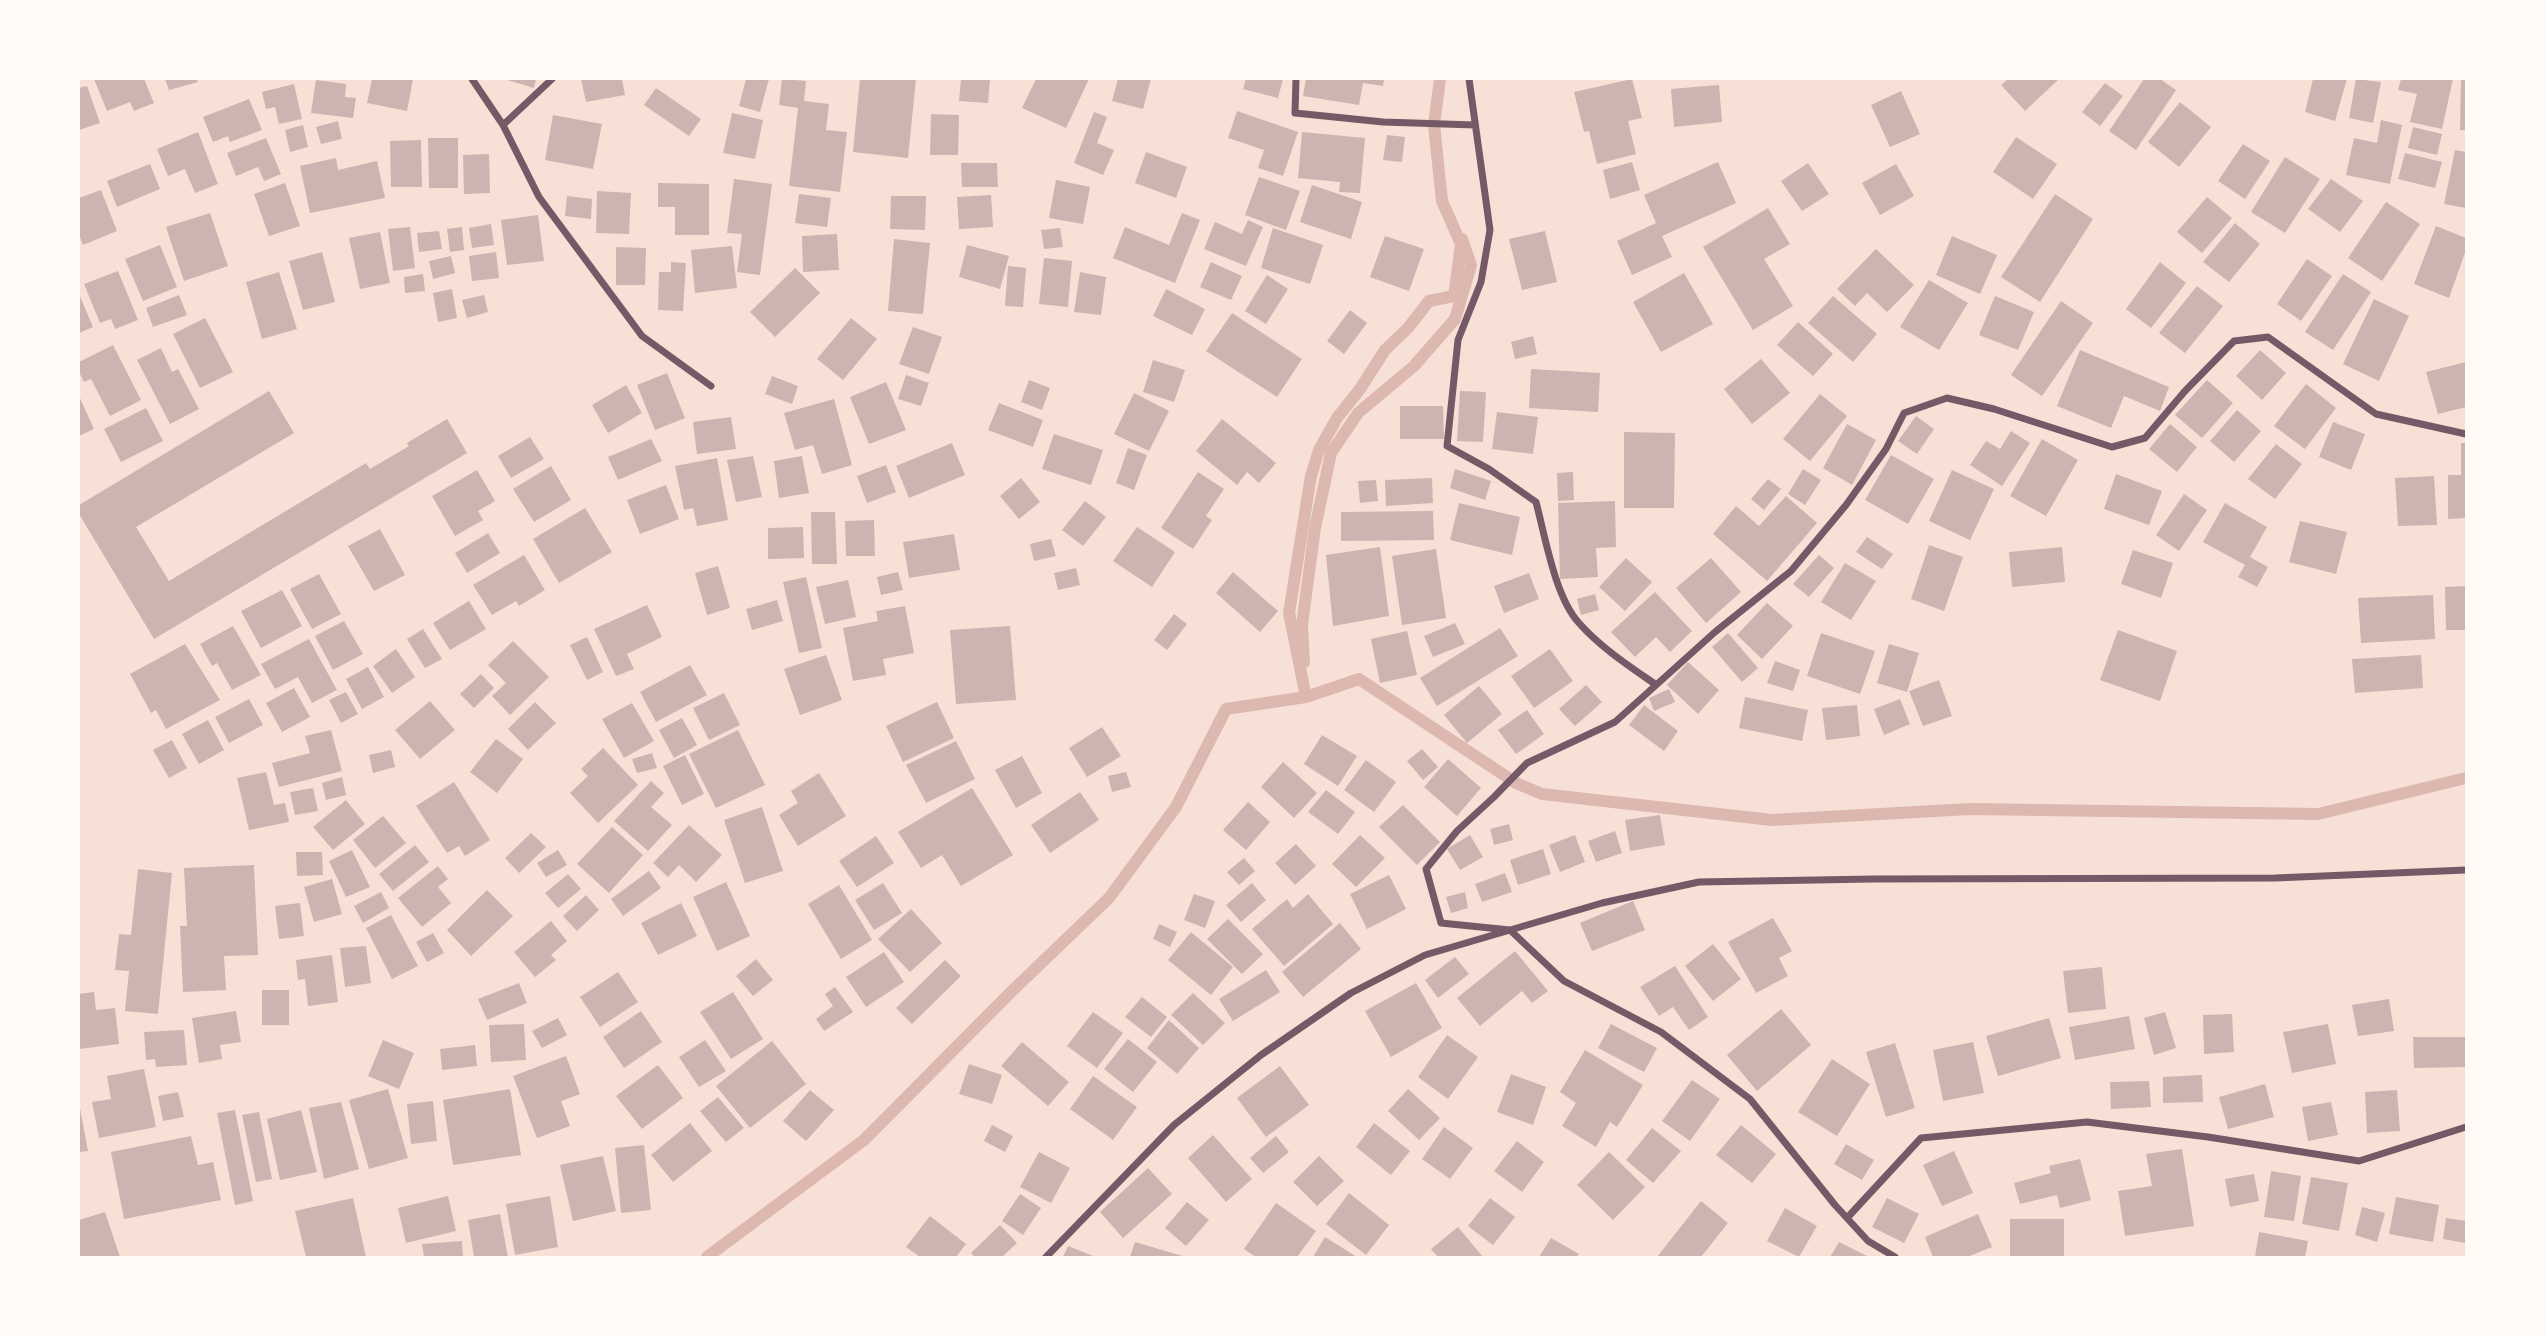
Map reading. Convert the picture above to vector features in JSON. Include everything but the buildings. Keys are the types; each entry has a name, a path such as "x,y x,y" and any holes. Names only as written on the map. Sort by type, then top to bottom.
{"street":[{"path":"472,79 503,125 539,197 642,336 710,386"},
{"path":"503,125 552,79"},
{"path":"1296,79 1295,113 1383,122 1475,125"},
{"path":"1469,79 1490,230 1481,282 1458,340 1447,446 1489,469 1536,502 1555,580 1577,622 1616,656 1655,684"},
{"path":"1895,1257 1868,1241 1750,1099 1661,1032 1564,981 1510,930 1441,923 1426,869 1457,831 1527,763 1615,722 1655,684 1791,570 1846,505 1886,449 1904,413 1947,398 1994,409 2112,447 2145,438 2185,391 2234,341 2268,337 2376,414 2466,434"},
{"path":"1046,1257 1174,1125 1261,1055 1351,993 1425,955 1602,903 1699,882 1887,878 2274,878 2466,870"},
{"path":"1847,1218 1921,1138 2087,1122 2208,1137 2359,1161 2466,1127"}],"waterway":[{"path":"1306,697 1289,613 1311,476 1319,450 1337,418 1385,350 1408,328 1429,301 1454,296 1461,244 1442,201 1434,125 1440,79"},
{"path":"1304,662 1302,625 1315,528 1331,453 1358,413 1414,366 1455,319 1471,265 1462,239"},
{"path":"707,1257 864,1140 1109,898 1176,807 1226,709 1306,697 1359,679 1516,783 1542,794 1772,820 1970,809 2318,814 2466,778"}]}
